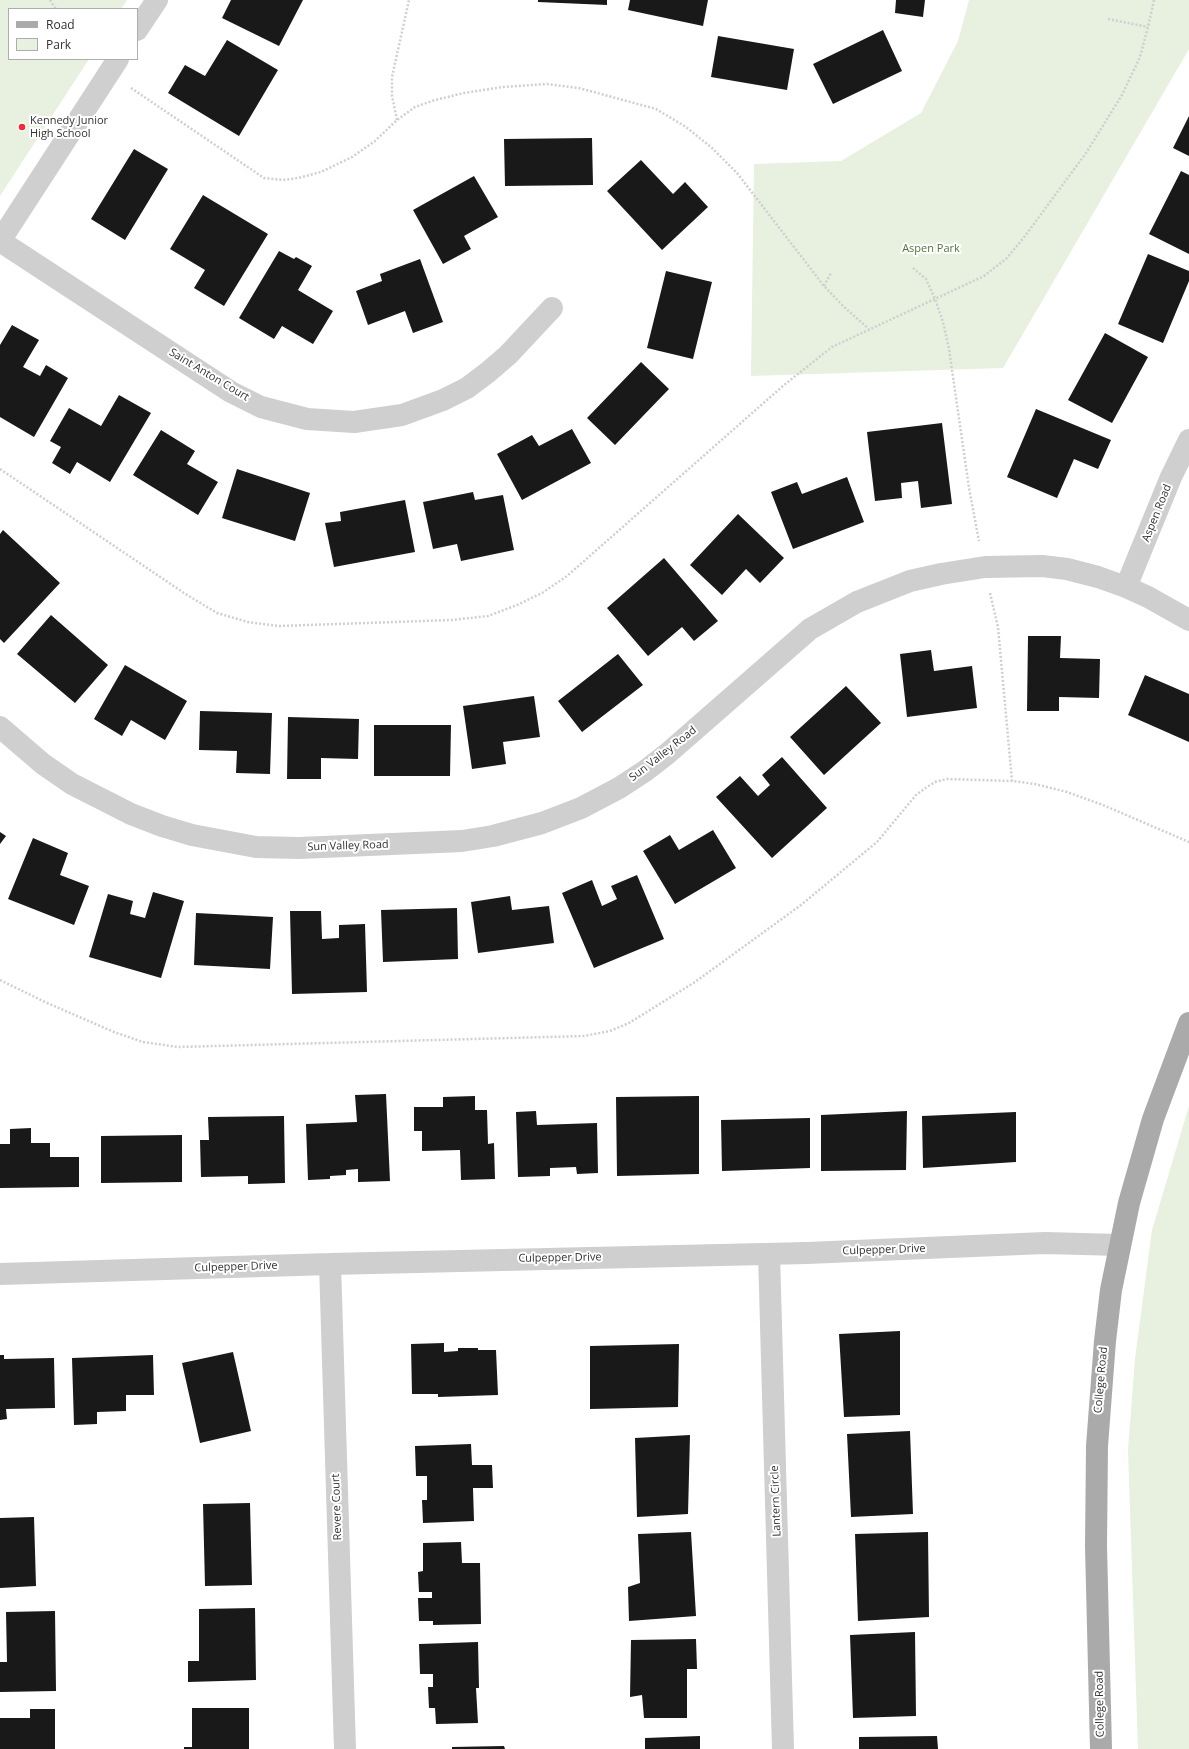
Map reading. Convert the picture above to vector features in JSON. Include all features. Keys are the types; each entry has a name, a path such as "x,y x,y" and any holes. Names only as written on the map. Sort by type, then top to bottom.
{"main road":[{"name":"College Road","path":"1101,1749 1096,1546 1097,1446 1105,1341 1119,1245 1129,1203 1153,1119 1189,1023"}],"street":[{"path":"138,28 157,0"},
{"path":"0,241 113,66"},
{"name":"Saint Anton Court","path":"0,241 231,392 261,406 307,419 354,422 402,415 443,400 467,388 487,373 508,355 552,308"},
{"name":"Aspen Road","path":"1126,587 1171,478 1189,440"},
{"name":"Sun Valley Road","path":"0,727 43,764 85,791 131,814 162,826 192,835 256,847 462,841 493,836 542,823 581,808 619,788 667,754 810,629 856,602 910,582 941,574 985,567 1012,565 1048,567 1098,577 1126,587 1148,597 1189,620"},
{"name":"Culpepper Drive","path":"0,1274 330,1264 769,1254 1045,1243 1119,1245"},
{"name":"Lantern Circle","path":"769,1254 783,1749"},
{"name":"Revere Court","path":"330,1264 345,1749"}],"path":[{"path":"398,120 392,96 392,77 409,0"},
{"path":"0,469 184,594 217,613 248,622 279,626 452,620 488,616 517,605 542,592 567,576 784,385 832,347 984,276 1007,258 1086,153 1122,95 1140,57 1154,0"},
{"path":"1108,19 1148,27"},
{"path":"113,66 264,178 283,180 321,172 352,157 375,141 415,107 450,96 503,87 548,84 579,88 656,109 686,126 711,147 737,173 824,286 844,307 869,329"},
{"path":"913,268 926,279 936,299 949,350 969,488 989,590 998,626 1012,781"},
{"path":"824,286 831,273"},
{"path":"0,980 45,1002 114,1032 143,1042 178,1047 584,1036 610,1031 629,1024 695,982 801,905 877,842 916,795 936,782 947,780 1012,781 1035,784 1066,792 1103,805 1189,842"}],"green space":[{"name":"Kennedy Junior High School","path":"0,0 127,0 122,8 8,8 8,60 88,60 0,196"},
{"name":"Aspen Park","path":"969,0 1189,0 1189,49 1003,368 751,376 754,164 841,161 921,113 958,41"},
{"path":"1189,1106 1189,1749 1138,1749 1128,1450 1135,1359 1152,1230"}],"building":[{"path":"231,0 303,0 279,46 222,18"},
{"path":"538,0 607,0 607,5 538,2"},
{"path":"630,0 708,0 703,26 628,10"},
{"path":"896,0 925,0 923,17 895,13"},
{"path":"883,30 902,71 833,104 813,64"},
{"path":"718,36 794,49 787,90 711,77"},
{"path":"227,40 278,70 239,136 168,93 185,65 205,76"},
{"path":"1189,116 1189,156 1173,148"},
{"path":"592,138 593,185 505,186 504,139"},
{"path":"134,149 168,169 125,240 91,219"},
{"path":"641,160 673,194 685,182 708,207 662,250 607,191"},
{"path":"1181,171 1189,175 1189,254 1149,234"},
{"path":"474,176 498,217 464,236 471,249 443,264 413,210"},
{"path":"203,195 268,234 224,306 194,288 205,270 170,249"},
{"path":"279,251 294,259 296,257 312,266 298,290 333,311 313,344 282,326 274,339 239,318"},
{"path":"1148,254 1189,271 1189,281 1163,343 1118,324"},
{"path":"420,259 443,322 413,333 405,311 368,325 356,291 382,281 380,274"},
{"path":"666,271 712,282 693,359 647,348"},
{"path":"12,325 39,340 23,367 40,376 46,365 68,378 34,437 0,417 0,345"},
{"path":"1105,333 1148,357 1112,423 1068,400"},
{"path":"641,362 669,389 615,445 587,418"},
{"path":"119,395 151,413 110,482 77,462 70,474 52,463 61,447 50,441 69,408 101,426"},
{"path":"1036,409 1111,440 1098,469 1074,459 1057,498 1007,477"},
{"path":"942,423 952,504 921,508 918,481 901,483 902,498 875,501 867,432"},
{"path":"572,429 591,463 522,500 497,454 532,435 539,446"},
{"path":"161,430 195,451 187,464 218,482 198,515 133,475"},
{"path":"237,469 310,493 295,541 222,518"},
{"path":"847,477 864,522 793,549 771,492 797,482 802,494"},
{"path":"473,492 475,500 503,495 514,550 461,561 457,544 433,549 423,502"},
{"path":"405,500 415,552 334,567 325,523 341,521 340,512"},
{"path":"738,514 784,558 760,583 746,569 722,595 690,565"},
{"path":"3,530 60,583 4,643 0,639 0,534"},
{"path":"664,558 718,621 694,641 682,627 648,656 607,608"},
{"path":"51,615 108,665 75,703 17,654"},
{"path":"1028,636 1061,636 1060,658 1100,659 1099,698 1059,697 1059,711 1027,711"},
{"path":"931,650 934,671 972,666 977,708 907,717 900,654"},
{"path":"618,654 643,685 582,732 558,701"},
{"path":"125,665 187,701 165,740 131,720 122,736 94,719"},
{"path":"1145,675 1189,694 1189,742 1128,715"},
{"path":"846,686 881,723 824,775 790,737"},
{"path":"534,696 540,737 503,742 506,764 472,769 463,706"},
{"path":"200,711 272,713 270,774 236,773 237,751 199,750"},
{"path":"288,717 359,719 358,759 321,758 321,779 287,779"},
{"path":"374,725 451,725 450,776 374,776"},
{"path":"782,757 827,808 772,858 716,797 740,776 758,796 770,785 762,775"},
{"path":"713,830 736,868 675,904 643,851 670,835 679,850"},
{"path":"0,832 6,836 0,844"},
{"path":"33,838 68,853 60,875 89,886 74,925 8,899"},
{"path":"637,875 664,939 594,968 562,893 592,880 602,906 617,899 611,886"},
{"path":"153,892 184,901 161,978 89,957 108,894 133,901 130,914 145,918"},
{"path":"510,896 512,910 549,906 554,943 478,953 471,902"},
{"path":"457,908 458,959 383,962 381,910"},
{"path":"290,911 321,911 322,939 339,938 339,925 365,924 367,992 292,994"},
{"path":"196,913 273,917 270,969 194,965"},
{"path":"386,1094 390,1181 358,1182 358,1169 346,1170 346,1175 330,1176 330,1179 308,1180 306,1124 357,1122 355,1095"},
{"path":"475,1096 475,1110 487,1110 488,1144 494,1143 495,1179 461,1180 460,1150 422,1151 422,1131 414,1131 414,1107 443,1107 443,1097"},
{"path":"699,1096 699,1174 617,1176 616,1097"},
{"path":"536,1111 537,1125 597,1123 598,1173 577,1174 576,1167 550,1168 550,1176 518,1177 516,1112"},
{"path":"907,1111 906,1170 821,1171 821,1115"},
{"path":"1016,1112 1016,1162 923,1168 922,1116"},
{"path":"284,1116 285,1183 248,1184 248,1176 201,1177 200,1140 209,1140 208,1117"},
{"path":"810,1118 810,1168 722,1171 721,1120"},
{"path":"31,1128 31,1143 50,1143 50,1157 79,1157 79,1187 0,1188 0,1144 10,1144 10,1129"},
{"path":"182,1135 182,1182 101,1183 101,1136"},
{"path":"900,1331 900,1415 844,1417 839,1334"},
{"path":"444,1343 444,1352 458,1351 458,1348 496,1350 498,1395 438,1397 438,1394 412,1394 411,1344"},
{"path":"679,1344 678,1407 590,1409 590,1346"},
{"path":"233,1352 251,1431 200,1443 182,1363"},
{"path":"0,1355 4,1355 4,1359 54,1358 55,1408 6,1409 7,1419 0,1420"},
{"path":"153,1355 154,1395 126,1395 126,1411 97,1412 97,1424 74,1425 72,1358"},
{"path":"910,1431 913,1514 851,1517 847,1434"},
{"path":"690,1435 688,1514 637,1517 635,1438"},
{"path":"471,1444 472,1465 492,1465 493,1488 473,1488 474,1521 423,1523 422,1500 427,1500 427,1476 416,1476 415,1446"},
{"path":"250,1503 252,1585 205,1586 203,1504"},
{"path":"34,1517 36,1586 0,1588 0,1518"},
{"path":"691,1532 696,1616 629,1621 628,1587 640,1583 638,1534"},
{"path":"928,1532 929,1617 858,1621 855,1534"},
{"path":"461,1542 462,1563 480,1563 481,1624 433,1625 433,1621 419,1621 418,1598 432,1598 432,1592 419,1592 418,1572 423,1571 423,1543"},
{"path":"255,1608 256,1680 188,1682 188,1661 199,1661 199,1609"},
{"path":"55,1611 56,1691 0,1692 0,1662 7,1662 6,1612"},
{"path":"915,1632 916,1716 853,1718 850,1635"},
{"path":"696,1639 697,1669 687,1669 687,1718 644,1718 642,1695 630,1697 631,1640"},
{"path":"478,1642 479,1688 476,1688 478,1723 436,1724 435,1708 429,1708 428,1687 433,1687 433,1674 420,1674 419,1644"},
{"path":"192,1708 249,1708 249,1749 184,1749 184,1747 192,1747"},
{"path":"30,1709 55,1709 55,1749 0,1749 0,1718 30,1718"},
{"path":"700,1736 700,1749 645,1749 645,1738"},
{"path":"937,1736 938,1749 859,1749 859,1737"},
{"path":"504,1746 505,1749 452,1749 452,1747"}],"place":[{"name":"Kennedy Junior High School","path":"22,127"}]}
